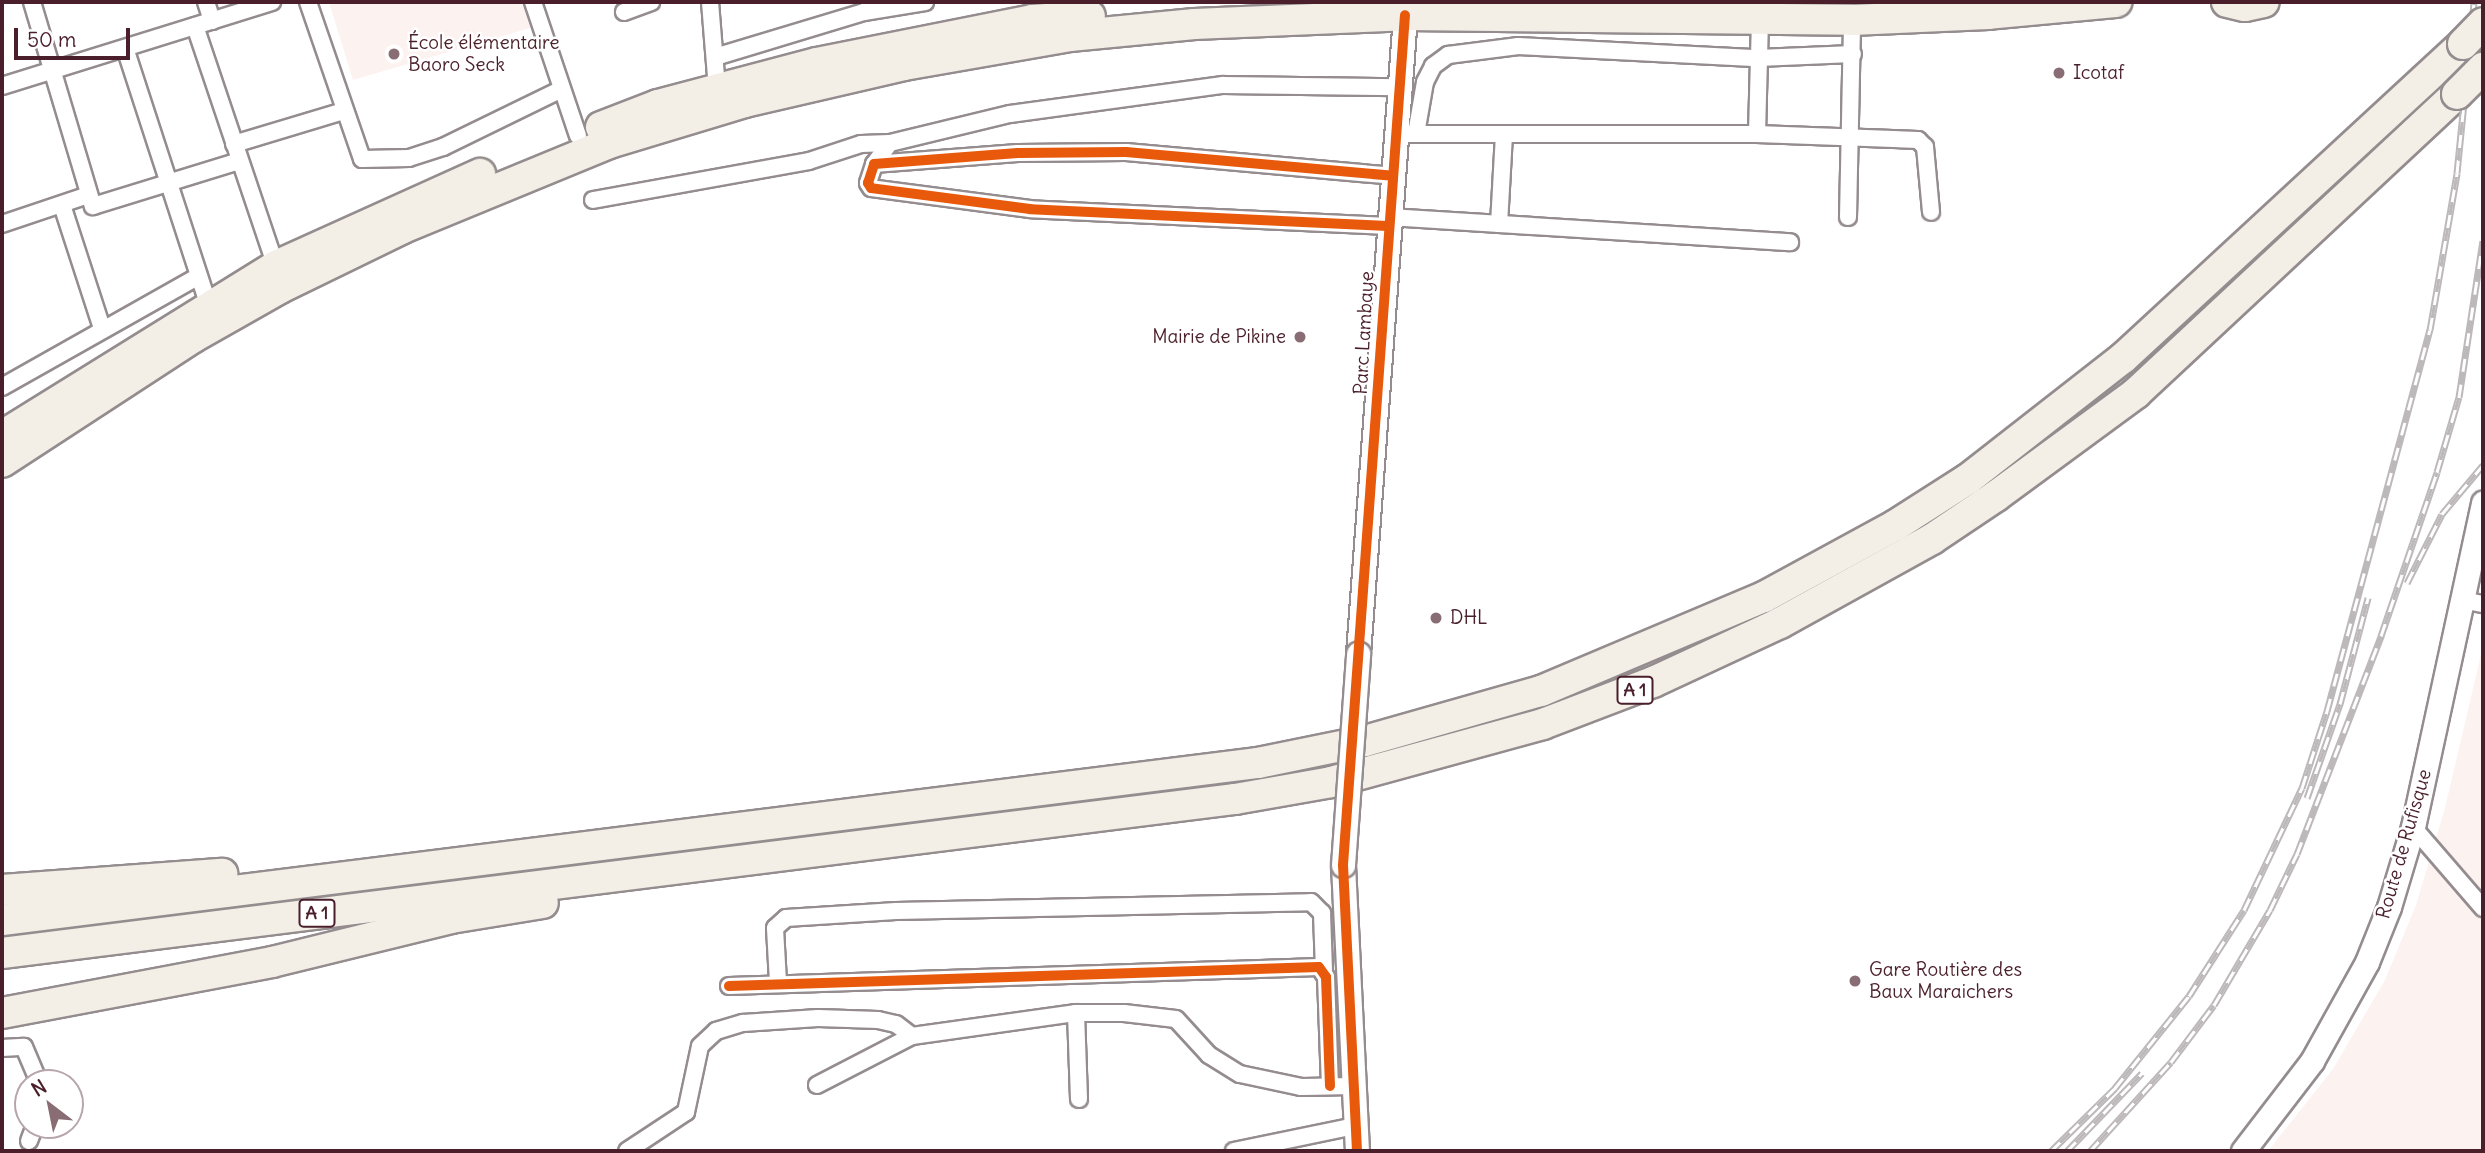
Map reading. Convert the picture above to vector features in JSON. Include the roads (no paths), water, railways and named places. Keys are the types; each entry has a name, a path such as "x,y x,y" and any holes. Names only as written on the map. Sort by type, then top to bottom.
{"highway":[{"path":"2,436 203,290 276,266 435,191 658,105 817,62 1033,11 1283,2"},
{"path":"2,462 192,338 280,288 403,228 609,143 745,102 904,65 1070,36 1194,24 1405,15 1852,20 1988,14 2116,2"},
{"path":"2227,2 2245,6 2264,2"},
{"name":"A 1","path":"2,920 1258,763 1447,719 1541,691 1611,664 1764,597 1896,525 1968,479 2133,349 2473,33"},
{"name":"A 1","path":"2,953 1152,810 1331,782 1543,724 1653,682 1780,623 1910,552 2059,450 2136,393 2483,68"},
{"path":"2,890 299,867 347,877"},
{"path":"2,1013 272,962 451,919 580,897 632,875"}],"street":[{"path":"32,2 88,195 97,205 239,161"},
{"path":"205,2 212,21"},
{"path":"2,86 272,2"},
{"path":"308,2 343,111 362,159 409,158 562,89"},
{"path":"533,2 578,136"},
{"path":"624,12 650,2"},
{"path":"710,2 717,89"},
{"path":"715,57 864,7 925,2"},
{"name":"Parc Lambaye","path":"1357,1151 1355,1126 1341,1086 1343,864 1388,221 1393,176 1406,134 1399,87 1405,15"},
{"path":"1756,134 1760,20"},
{"path":"1848,217 1846,135 1853,54 1852,20"},
{"path":"195,26 276,266"},
{"path":"1853,54 1758,58 1567,46 1518,46 1448,55 1433,66 1406,134 1846,135 1923,142 1931,212"},
{"path":"3,382 103,328 203,290 125,48"},
{"path":"593,200 809,161 861,144 890,143 1010,114 1183,89 1223,85 1399,87"},
{"path":"234,144 343,111"},
{"path":"1499,224 1504,134"},
{"path":"890,143 869,172 871,188 1030,209 1499,224 1790,242"},
{"path":"874,164 984,154 1126,152 1393,176"},
{"path":"2,224 88,195"},
{"path":"62,205 103,328"},
{"name":"Route de Rufisque","path":"2243,1151 2312,1060 2347,1002 2389,907 2473,602 2483,502"},
{"path":"2413,827 2483,908"},
{"path":"778,982 775,928 786,918 896,911 1311,902 1322,913 1324,971 1341,1086 1301,1087 1240,1074 1209,1055 1177,1019 1076,1013 955,1026 912,1036 817,1085"},
{"path":"729,986 778,982 1313,967 1324,971"},
{"path":"1076,1013 1079,1099"},
{"path":"627,1151 687,1112 700,1046 716,1031 743,1023 818,1018 878,1020 897,1024 912,1036"},
{"path":"2,1048 24,1047 33,1069"},
{"path":"1234,1151 1355,1126"}],"railway":[{"path":"2051,1151 2115,1088 2189,996 2244,910 2302,788 2327,711 2430,330 2457,173 2474,2"},
{"path":"2090,1151 2171,1062 2214,1005 2270,910 2297,854 2381,636 2437,472 2459,397 2483,241"},
{"path":"2407,583 2442,514 2483,465"},
{"path":"2307,798 2340,704 2368,598"},
{"path":"2067,1151 2142,1073"}],"place":[{"name":"École élémentaire Baoro Seck","path":"394,54"},
{"name":"Icotaf","path":"2059,73"},
{"name":"Mairie de Pikine","path":"1300,337"},
{"name":"DHL","path":"1436,618"},
{"name":"Gare Routière des Baux Maraichers","path":"1855,981"}]}
